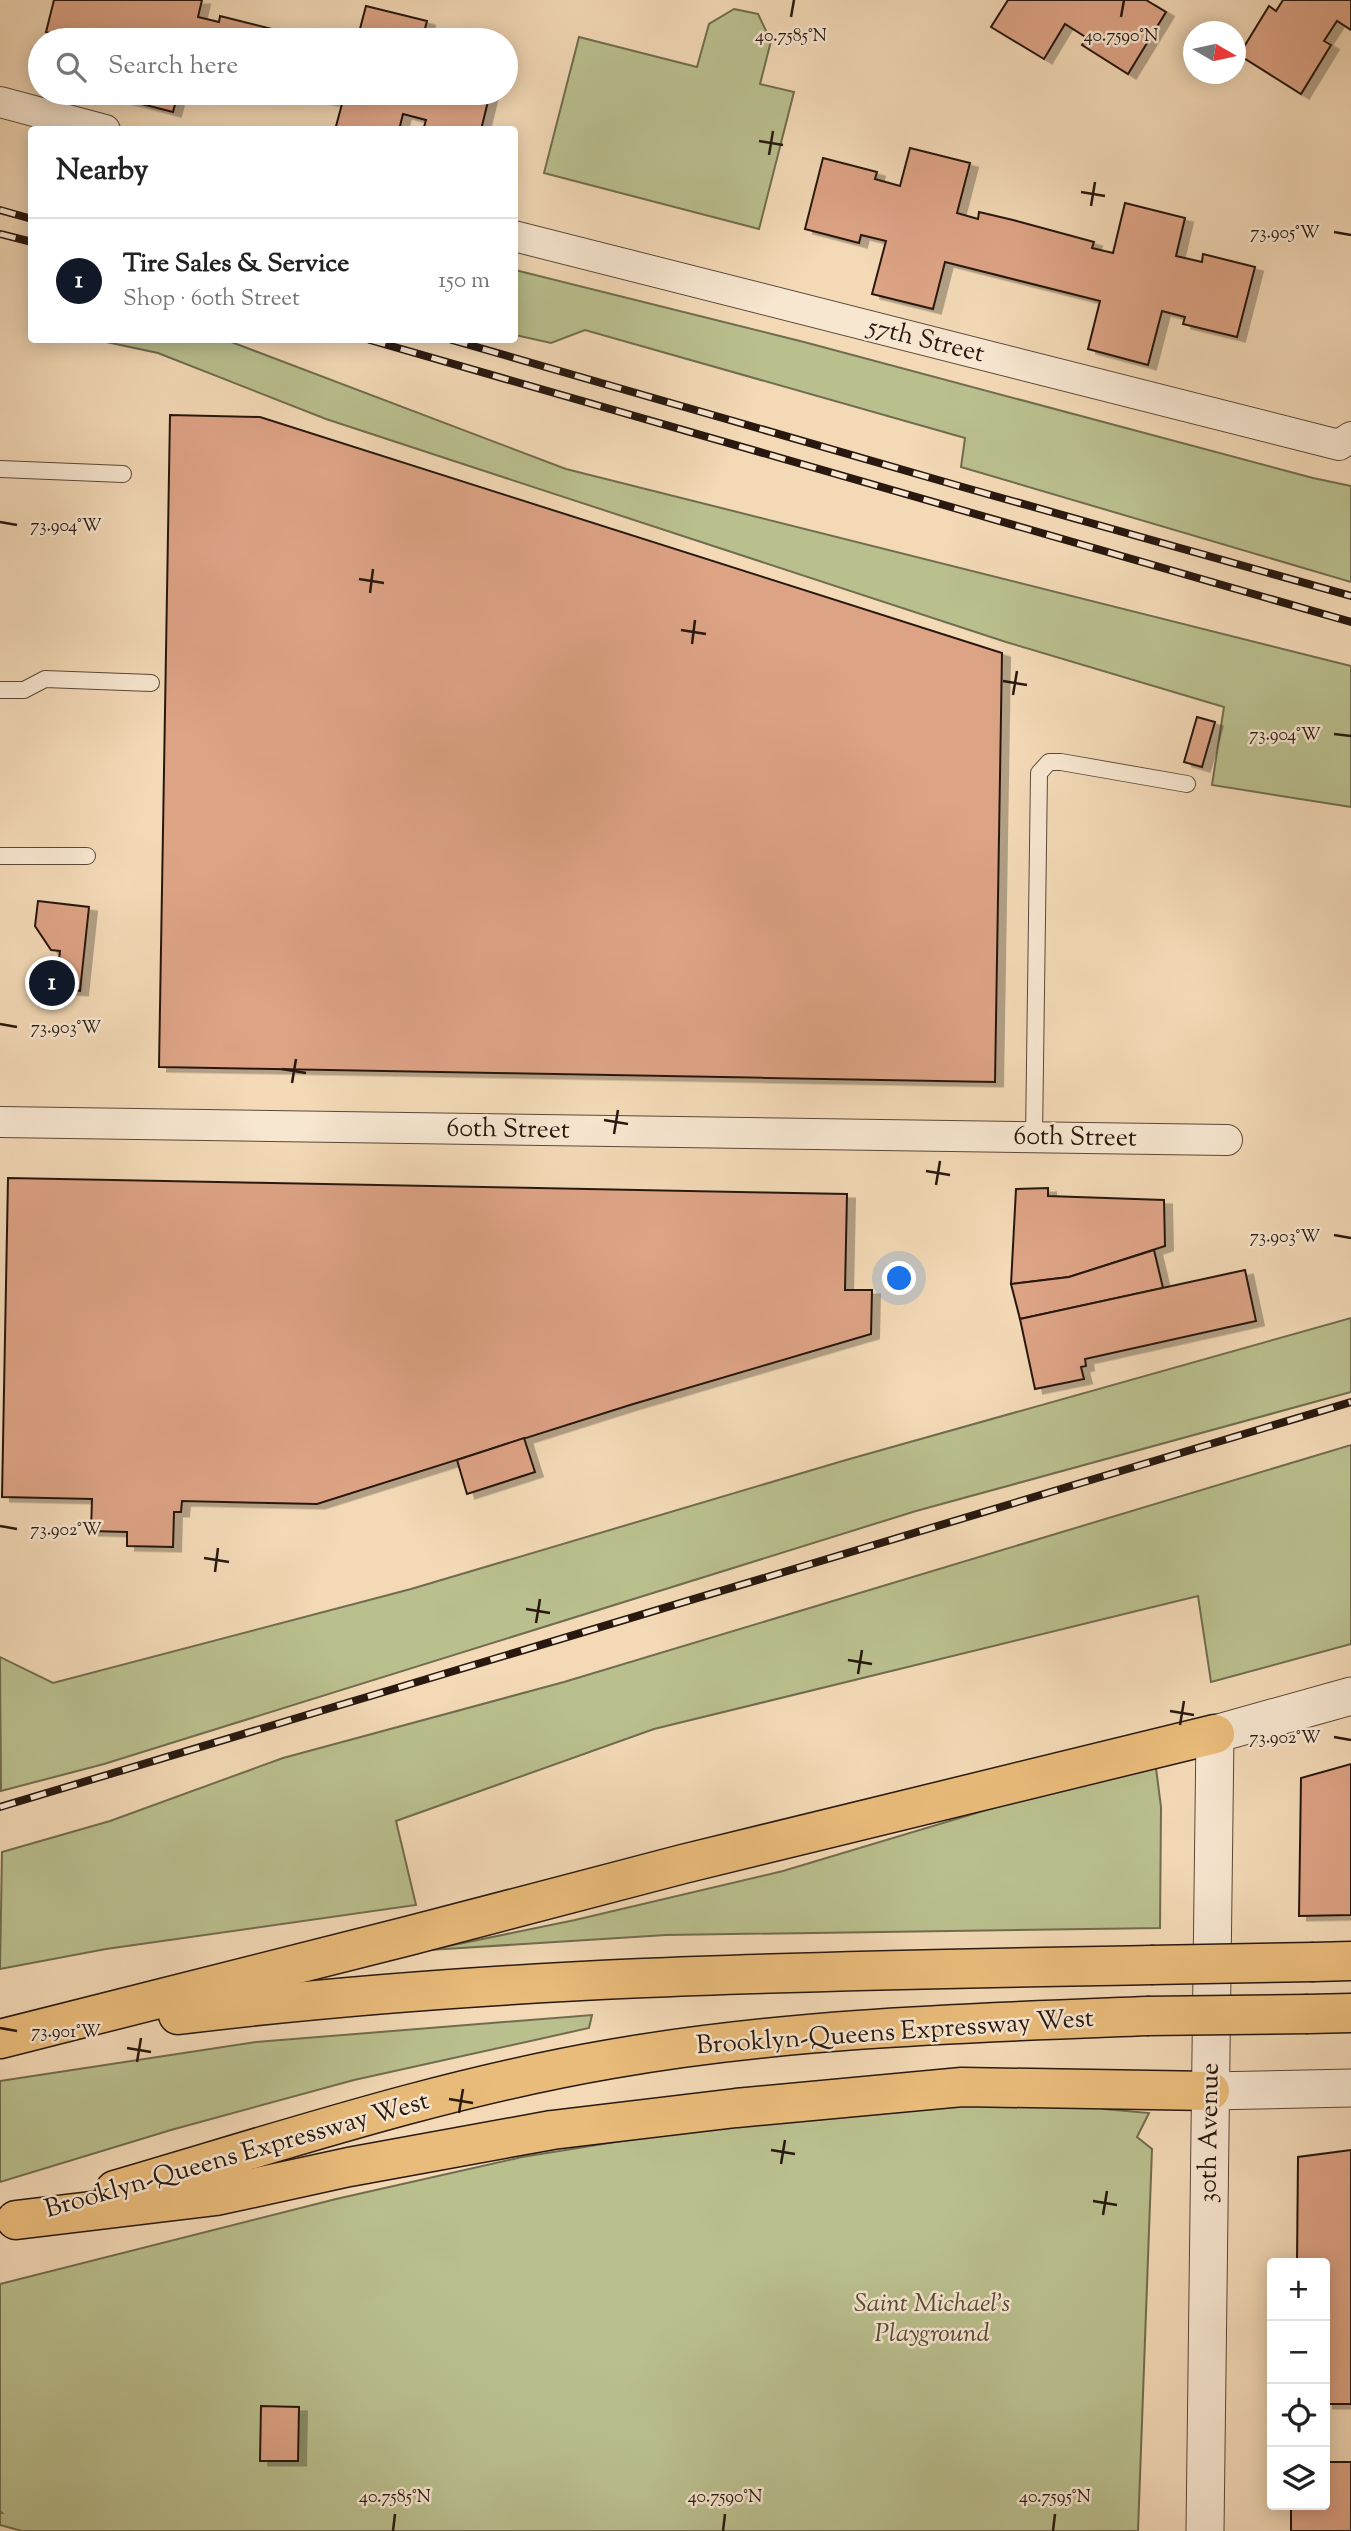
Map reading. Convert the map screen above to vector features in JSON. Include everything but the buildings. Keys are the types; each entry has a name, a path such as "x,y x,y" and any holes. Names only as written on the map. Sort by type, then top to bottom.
{"highway":[{"path":"0,2039 683,1864 1215,1734"},
{"name":"Brooklyn-Queens Expressway West","path":"0,2039 257,2006 486,1985 698,1975 1351,1961"},
{"name":"Brooklyn-Queens Expressway West","path":"8,2222 402,2107 539,2073 609,2059 755,2038 970,2023 1351,2013"},
{"path":"8,2222 216,2196 349,2167 552,2130 736,2108 962,2087 1210,2091"}],"street":[{"path":"0,102 90,126"},
{"name":"57th Street","path":"518,237 1345,441"},
{"name":"60th Street","path":"0,1122 1227,1140"},
{"path":"1215,1734 1351,1696"},
{"name":"30th Avenue","path":"1205,2531 1215,1734"},
{"path":"1210,2091 1351,2088"}],"lane":[{"path":"0,469 123,474"},
{"path":"0,690 24,690 45,679 151,683"},
{"path":"1034,1137 1039,773 1049,762 1061,762 1187,784"},
{"path":"0,856 87,856"}],"green space":[{"path":"734,9 758,14 771,41 760,84 794,92 759,229 544,173 579,37 697,67 709,24"},
{"path":"518,271 804,342 1351,486 1351,582 961,467 965,438 585,330 551,343 518,336"},
{"path":"111,343 234,343 566,469 1351,666 1351,807 1212,785 1224,707 1006,642 326,419 158,353"},
{"path":"1351,1318 1351,1392 916,1511 104,1764 1,1791 0,1657 53,1683 411,1589 846,1460"},
{"path":"1351,1445 1351,1644 1211,1682 1198,1596 654,1729 396,1821 416,1905 106,1949 0,1969 2,1852 110,1821 283,1758 564,1682"},
{"path":"1126,1768 1156,1768 1161,1807 1160,1928 666,1935 429,1950 575,1920 783,1871"},
{"path":"592,2015 589,2028 354,2080 171,2130 0,2182 0,2081 256,2042"},
{"name":"Saint Michael's Playground","path":"939,2105 1098,2105 1104,2109 1149,2113 1137,2137 1152,2149 1138,2531 22,2531 0,2525 0,2284 336,2199 522,2157 659,2135"}],"railway":[{"path":"0,210 28,218"},
{"path":"0,234 28,241"},
{"path":"380,343 1351,622"},
{"path":"462,343 1351,596"},
{"path":"0,1807 1351,1402"}],"place":[{"name":"Tire Sales & Service","path":"52,983"}]}
